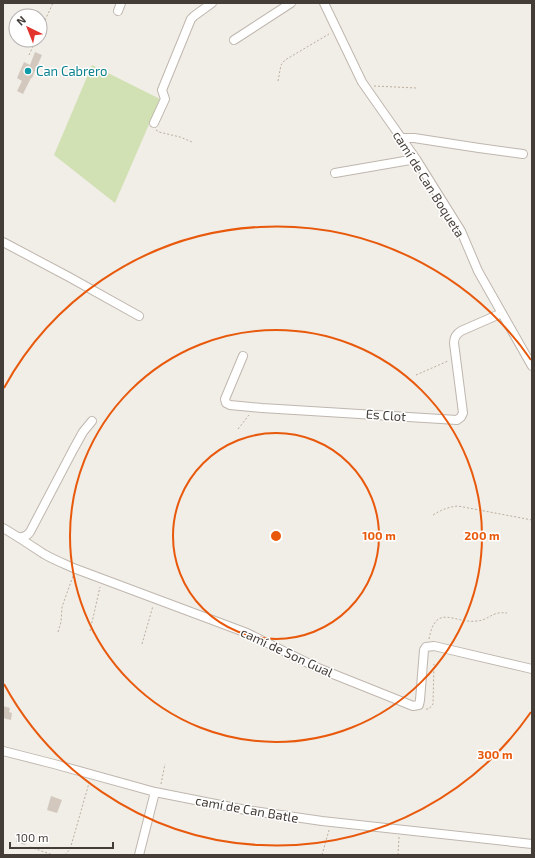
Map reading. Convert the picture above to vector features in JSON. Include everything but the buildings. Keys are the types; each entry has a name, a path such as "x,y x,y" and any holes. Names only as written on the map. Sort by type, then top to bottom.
{"street":[{"path":"154,123 165,99 162,90 190,20 212,3"},
{"path":"234,40 291,3"},
{"name":"camí de Can Boqueta","path":"324,3 362,82 416,159 461,231 478,271 532,366"},
{"path":"402,138 414,138 523,154"},
{"path":"335,173 416,159"},
{"path":"3,242 139,316"},
{"name":"Es Clot","path":"243,356 225,399 226,403 230,405 455,420 459,419 463,413 455,354 455,336 459,332 502,313"},
{"path":"19,537 25,537 30,532 83,432 92,421"},
{"name":"camí de Son Gual","path":"3,528 58,562 247,633 318,668 413,706 419,704"},
{"path":"419,704 424,650 429,646 532,669"},
{"name":"camí de Can Batle","path":"3,751 157,792 246,810 330,822 532,844"},
{"path":"138,855 157,792"}],"path":[{"path":"48,14 53,3"},
{"path":"278,80 281,65 285,60 337,30"},
{"path":"29,55 32,48"},
{"path":"362,82 370,86 416,88"},
{"path":"154,123 154,128 157,131 192,142"},
{"path":"416,375 452,360 455,354"},
{"path":"238,429 250,414"},
{"path":"433,515 443,509 458,506 532,520"},
{"path":"58,632 62,607 76,569"},
{"path":"90,631 102,578"},
{"path":"142,644 155,598"},
{"path":"429,646 429,637 434,625 441,617 477,621 500,612 507,613"},
{"path":"419,704 423,708 427,709 429,709 432,704 434,664"},
{"path":"157,792 161,783 165,764"},
{"path":"66,855 70,849 73,839 90,780 90,774"},
{"path":"322,855 330,822"},
{"path":"397,829 399,832 398,855"},
{"path":"30,847 53,855"}],"green space":[{"path":"92,65 160,99 115,203 54,155"}],"place":[{"name":"Can Cabrero","path":"28,71"}]}
